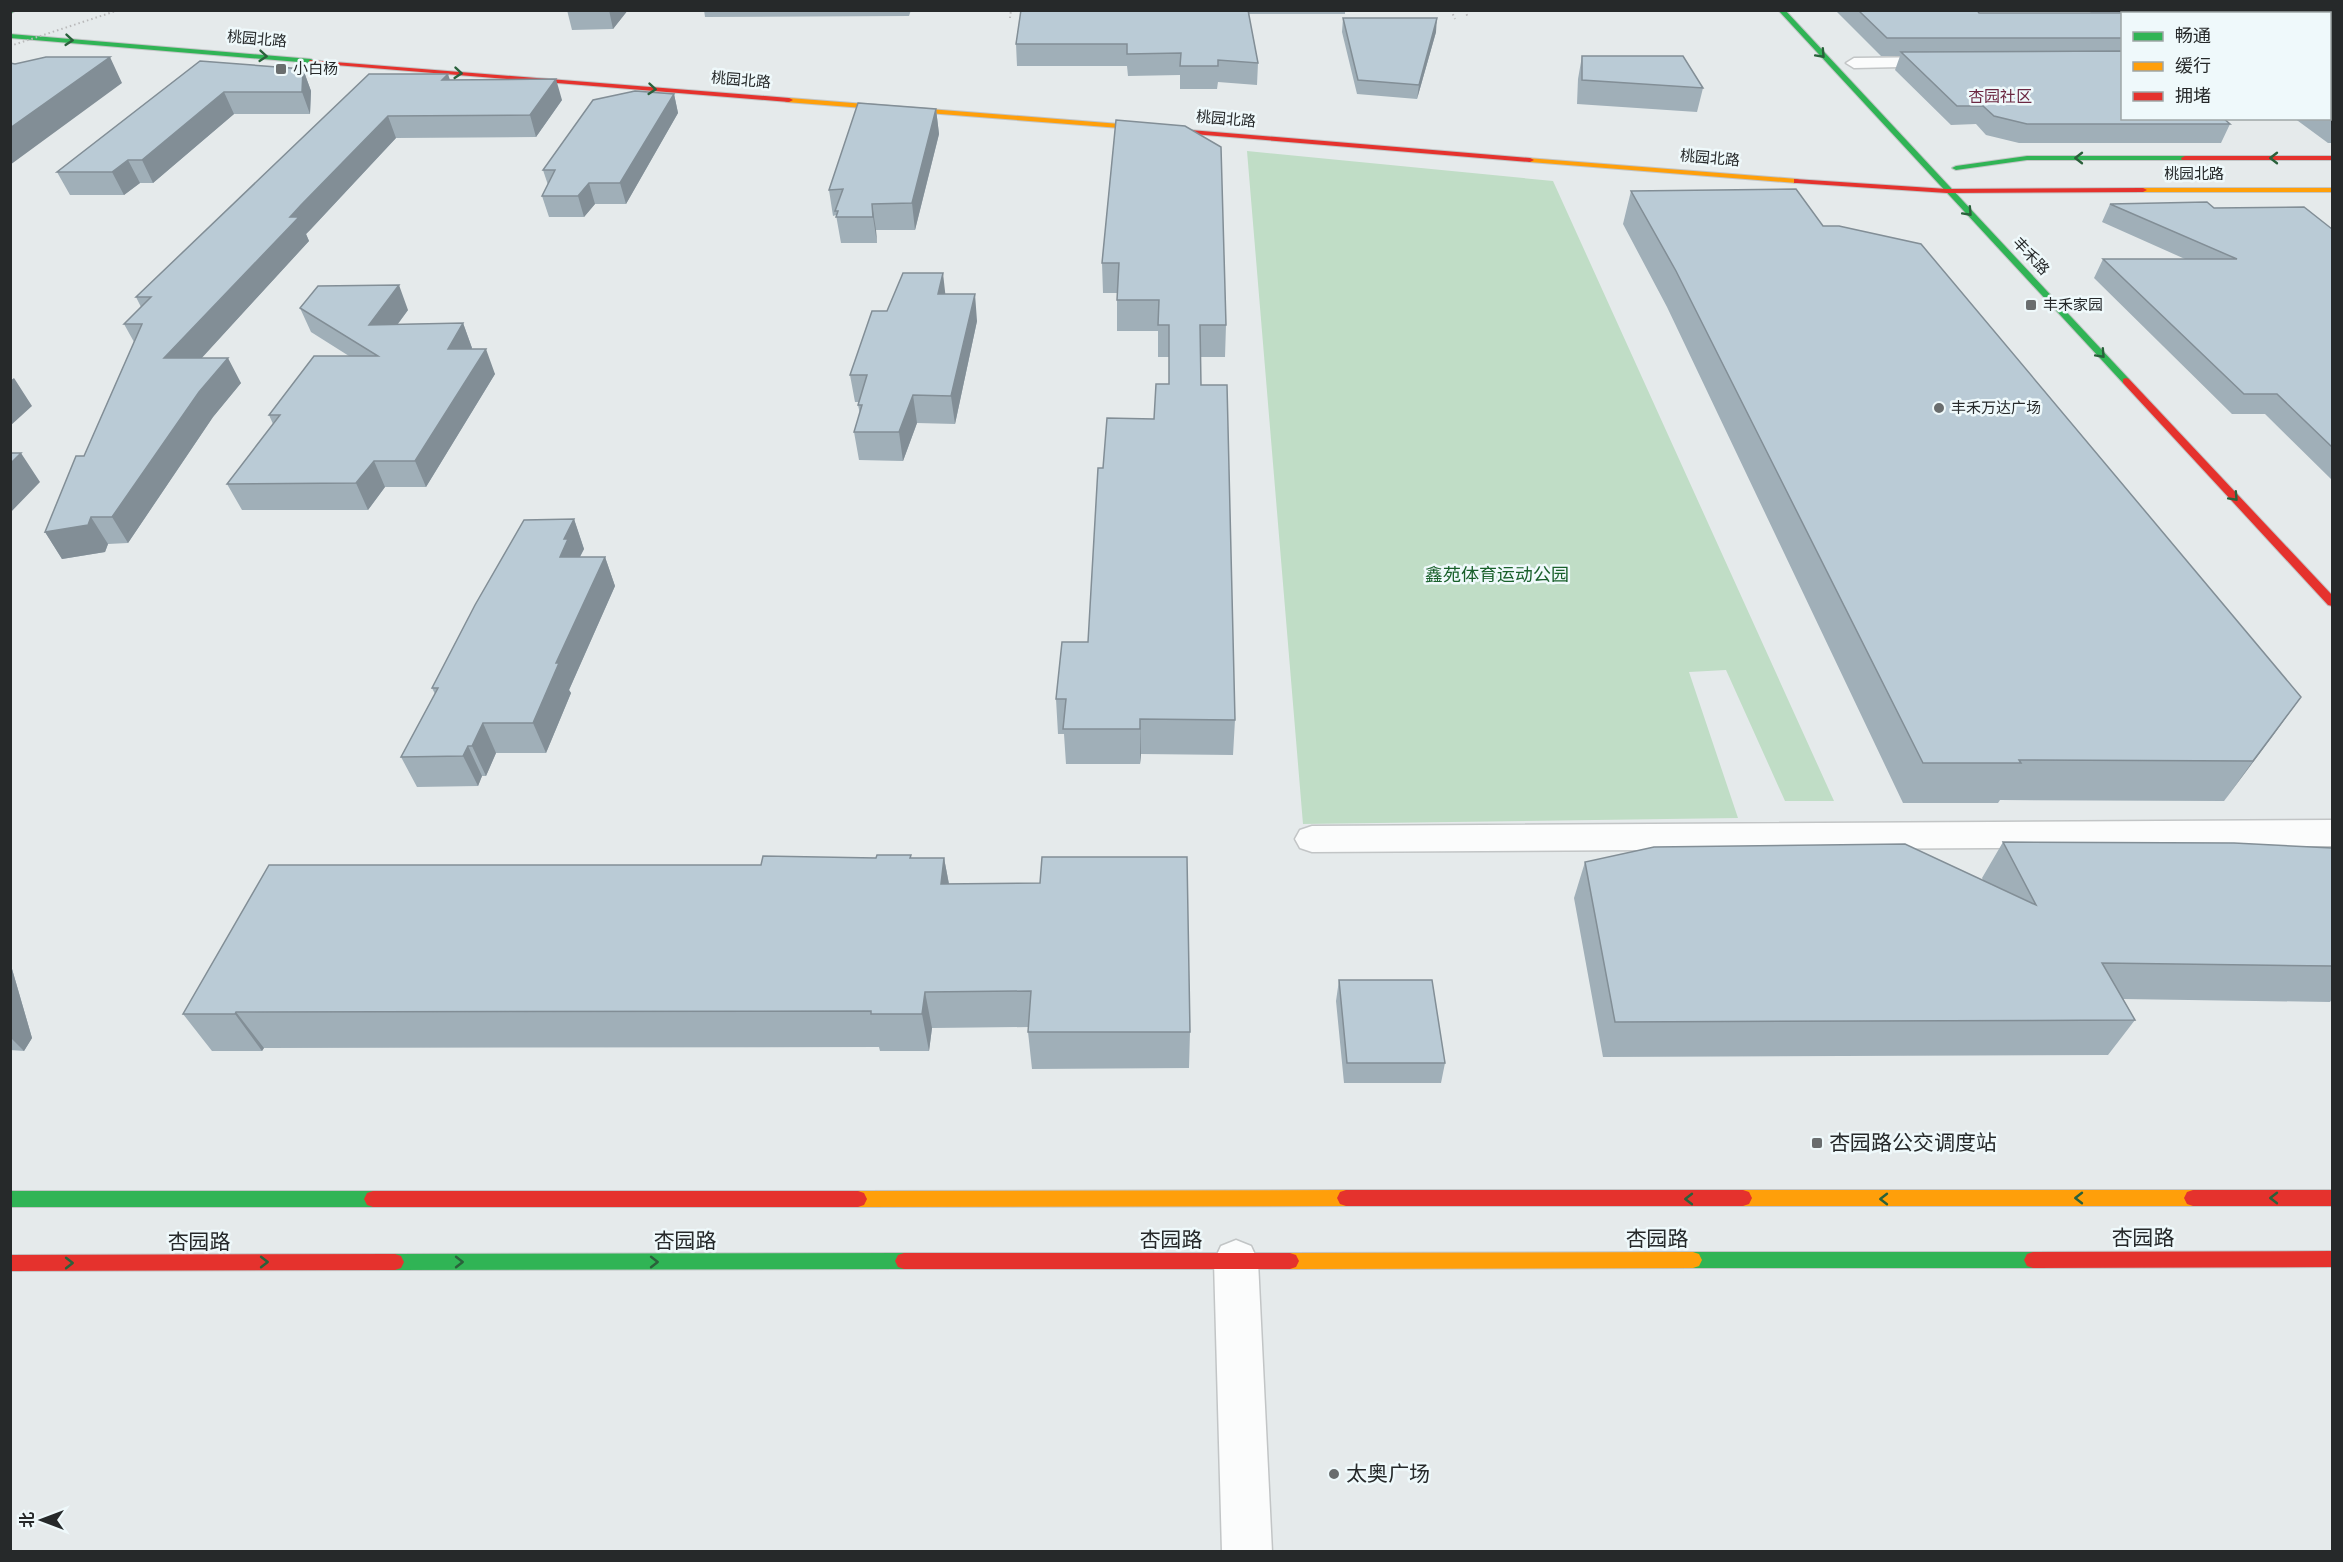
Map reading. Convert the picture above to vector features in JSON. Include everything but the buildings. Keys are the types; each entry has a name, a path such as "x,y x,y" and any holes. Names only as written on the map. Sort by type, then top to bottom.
{"main road":[{"name":"丰禾路","path":"1781,10 1947,191 2332,602"},
{"path":"10,22 79,27"},
{"name":"桃园北路","path":"10,36 1777,180 1947,191 2332,190"},
{"path":"1951,163 2027,158 2332,158"},
{"name":"桃园北路","path":"1903,166 1926,168 1951,163 2332,171"},
{"path":"1951,163 1992,206"},
{"path":"1978,191 2075,205"},
{"path":"2180,204 2332,203"},
{"name":"杏园路","path":"10,1199 2332,1198"},
{"name":"杏园路","path":"10,1263 2332,1259"}],"street":[{"path":"1855,64 1959,62"},
{"path":"1312,839 2332,833"},
{"path":"1236,1261 1247,1551"}],"green space":[{"name":"鑫苑体育运动公园","path":"1247,151 1553,181 1834,801 1785,801 1726,670 1689,672 1738,818 1303,824"}],"railway":[{"path":"10,46 119,10"},
{"path":"1010,18 1011,10"},
{"path":"1451,10 1455,19"},
{"path":"1465,10 1468,18"}],"traffic: fast":[{"path":"10,12 14,10"},
{"path":"1781,10 2126,381"},
{"path":"10,36 311,61"},
{"path":"1956,168 2027,158 2185,158"},
{"path":"10,1199 373,1199"},
{"path":"1693,1260 2033,1260"},
{"path":"395,1262 904,1261"}],"traffic: slow":[{"path":"789,100 1120,126"},
{"path":"1530,160 1797,181"},
{"path":"2143,190 2332,190"},
{"path":"858,1199 1346,1198"},
{"path":"1743,1198 2193,1198"},
{"path":"1290,1261 1693,1260"}],"traffic: jam":[{"path":"311,61 789,100"},
{"path":"1120,126 1530,160"},
{"path":"2185,158 2332,158"},
{"path":"1797,181 1947,191 2143,190"},
{"path":"2126,381 2332,602"},
{"path":"1346,1198 1743,1198"},
{"path":"2193,1198 2332,1198"},
{"path":"373,1199 858,1199"},
{"path":"2033,1260 2332,1259"},
{"path":"904,1261 1290,1261"},
{"path":"10,1263 395,1262"}],"place":[{"name":"小白杨","path":"281,69"},
{"name":"丰禾家园","path":"2031,305"},
{"name":"丰禾万达广场","path":"1939,408"},
{"name":"杏园路公交调度站","path":"1817,1143"},
{"name":"太奥广场","path":"1334,1474"}],"district":[{"name":"杏园社区","path":"2000,96"}]}
